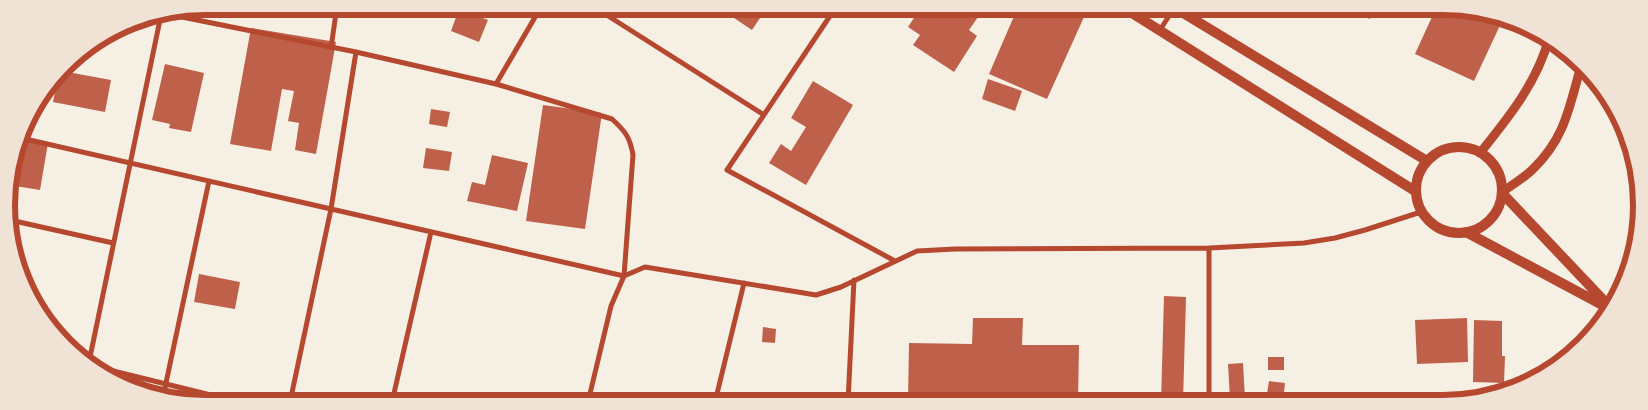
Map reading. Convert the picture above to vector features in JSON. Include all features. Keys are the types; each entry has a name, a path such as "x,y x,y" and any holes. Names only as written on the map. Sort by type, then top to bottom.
{"main road":[{"path":"1135,15 1415,191"},
{"path":"1186,15 1427,161"},
{"path":"1451,148 1470,149 1480,153 1496,169 1501,180 1500,204 1487,223 1477,229 1466,232 1445,231 1436,227 1421,212 1417,202 1415,191 1420,170 1434,155 1451,148"},
{"path":"1502,192 1606,303"},
{"path":"1466,232 1605,305"}],"street":[{"path":"331,48 336,15"},
{"path":"496,84 536,15"},
{"path":"607,15 764,115"},
{"path":"831,15 727,170 895,261"},
{"path":"1160,30 1170,15"},
{"path":"181,17 356,52 496,84 599,114 612,119 625,130 631,142 633,155 624,276 611,306 590,395"},
{"path":"90,357 160,20"},
{"path":"1480,153 1513,112 1528,89 1546,45"},
{"path":"291,395 331,209 356,52"},
{"path":"1502,192 1532,171 1554,145 1566,120 1579,73"},
{"path":"27,139 624,276 645,267 816,295 841,287 917,252 955,249 1209,248 1304,243 1335,238 1421,212"},
{"path":"164,390 209,181"},
{"path":"16,221 113,243"},
{"path":"394,395 430,232"},
{"path":"1209,248 1209,395"},
{"path":"848,395 854,280"},
{"path":"717,395 744,283"},
{"path":"111,371 210,395"}],"building":[{"path":"457,15 475,15 488,20 479,42 451,31"},
{"path":"732,15 762,15 752,30"},
{"path":"916,15 979,15 969,30 977,36 954,72 913,45 920,35 908,27"},
{"path":"1015,15 1080,15 1084,17 1047,99 989,74"},
{"path":"1361,15 1372,15 1370,19"},
{"path":"1433,15 1455,15 1501,24 1474,81 1415,54"},
{"path":"251,28 336,42 316,154 295,150 299,123 288,121 294,91 282,89 271,151 230,144"},
{"path":"165,64 204,73 191,132 169,128 170,124 152,120"},
{"path":"70,72 111,80 105,112 53,102 56,87"},
{"path":"988,79 1022,91 1015,111 982,99"},
{"path":"813,81 853,105 806,185 769,163 781,144 791,151 806,127 791,118"},
{"path":"543,105 602,113 585,229 526,221"},
{"path":"431,109 450,112 447,127 429,124"},
{"path":"27,139 48,143 40,190 16,186 21,156"},
{"path":"426,148 452,152 449,171 423,168"},
{"path":"492,155 528,163 517,211 467,201 472,182 485,185"},
{"path":"199,274 240,282 235,309 194,302"},
{"path":"1164,296 1186,297 1183,395 1161,395"},
{"path":"973,318 1023,318 1022,345 1079,345 1078,395 908,395 909,343 972,344"},
{"path":"1467,318 1468,362 1417,364 1415,320"},
{"path":"1474,320 1502,321 1502,356 1505,356 1504,383 1473,382"},
{"path":"763,327 776,329 775,343 762,342"},
{"path":"1268,357 1284,357 1284,370 1268,370"},
{"path":"1243,363 1245,395 1230,395 1228,364"},
{"path":"1269,381 1285,383 1284,395 1267,395"}]}
